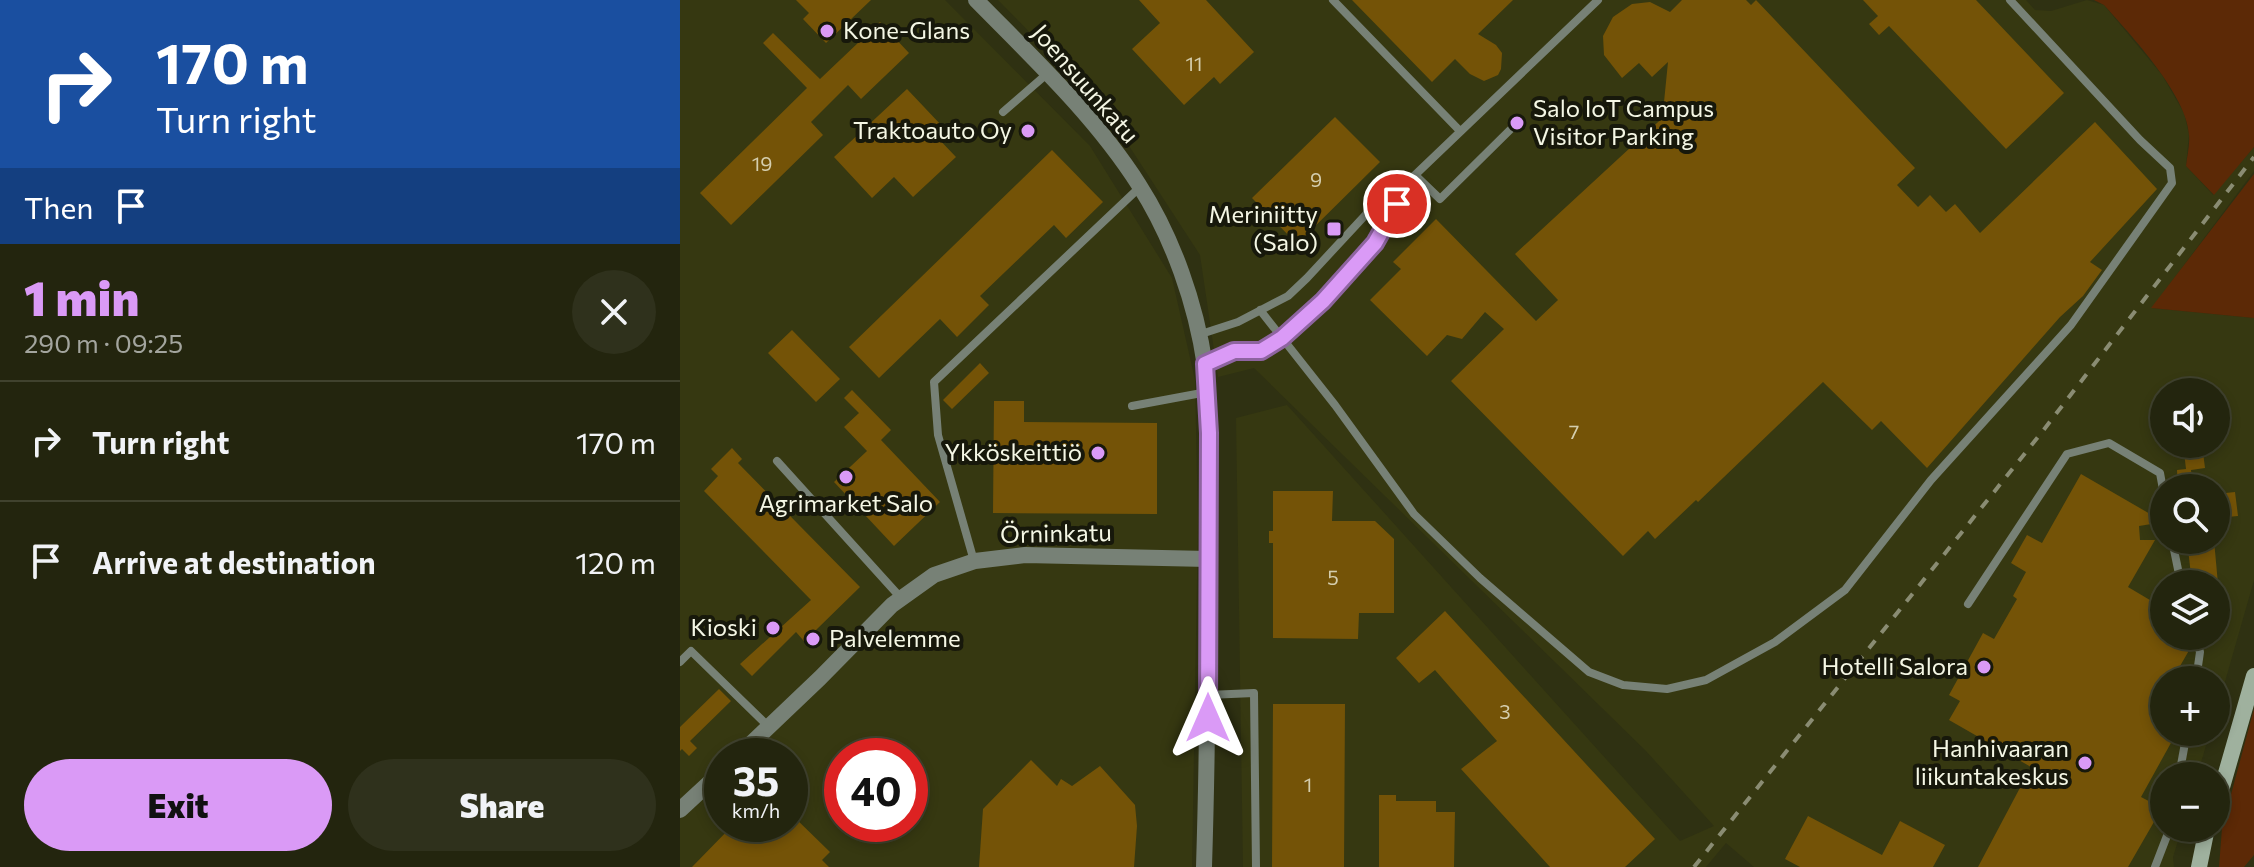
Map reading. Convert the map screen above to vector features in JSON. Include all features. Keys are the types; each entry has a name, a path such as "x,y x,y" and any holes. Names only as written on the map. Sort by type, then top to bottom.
{"main road":[{"path":"2229,762 2254,676"},
{"path":"2199,867 2204,842"},
{"path":"2211,867 2212,842"}],"street":[{"name":"Joensuunkatu","path":"976,0 1097,126 1140,187 1180,269 1198,335 1207,392 1208,695 1204,867"},
{"name":"Örninkatu","path":"757,738 901,598 934,575 975,561 1025,555 1208,559"},
{"path":"680,810 704,788"}],"lane":[{"path":"1333,0 1460,131"},
{"path":"1198,335 1238,322 1288,296 1371,209 1415,175 1598,0"},
{"path":"1260,310 1335,405 1414,514 1480,578 1589,672 1623,685 1667,689 1706,680 1775,642 1845,590 1931,480 2071,325 2172,183 2170,168 2140,140 2010,0"},
{"path":"1003,112 1048,73"},
{"path":"1415,175 1440,199 1517,123"},
{"path":"1205,364 1234,351 1261,351 1282,338 1323,301 1375,243 1415,175"},
{"path":"975,561 938,435 934,382 1140,187"},
{"path":"1132,406 1207,392"},
{"path":"1968,604 2067,454 2109,443 2160,474"},
{"path":"777,461 901,598"},
{"path":"680,662 691,651 769,727"},
{"path":"1208,695 1254,693 1256,867"},
{"path":"2155,867 2165,842"}],"shaded area":[{"path":"680,0 945,0 1090,146 1172,278 1195,380 1198,521 1192,867 680,867"},
{"path":"998,0 2026,0 2035,10 2051,11 2087,0 2104,5 2162,75 2184,113 2189,134 2186,166 2213,195 2254,147 2254,171 2152,308 2254,318 2254,580 2229,666 2150,666 2150,746 2206,746 2201,762 2150,762 2150,842 2178,842 2173,857 2174,867 1754,867 1726,843 1706,867 1243,867 1236,418 1287,405 1680,841 1714,826 1646,751 1254,368 1218,377 1200,255 1105,109"},
{"path":"2094,0 2254,0 2254,147 2214,195 2186,166 2189,139 2186,119 2169,84 2104,5"},
{"path":"2254,174 2254,318 2151,308"},
{"path":"2254,709 2254,855 2244,867 2219,867 2221,842 2230,842 2230,798"}],"building":[{"name":"Kone-Glans","path":"796,0 871,0 826,43 803,19 809,13"},
{"path":"1139,0 1206,0 1254,52 1220,84 1214,77 1184,105 1132,49 1160,23"},
{"path":"1352,0 1513,0 1478,34 1496,45 1502,53 1501,69 1498,75 1484,81 1470,74 1455,59 1432,82"},
{"path":"1682,0 1746,0 1751,5 1756,0 1915,168 1897,185 1918,207 1930,195 1946,212 1955,204 1980,233 2095,122 2157,189 2090,262 2102,270 2083,296 2060,317 1927,468 1881,421 1872,430 1823,382 1698,502 1696,500 1655,539 1648,531 1623,556 1451,381 1504,329 1485,312 1462,339 1447,335 1427,356 1370,300 1401,269 1393,262 1436,219 1536,321 1558,300 1515,254 1670,111 1664,102 1668,62 1652,77 1639,63 1622,78 1604,55 1603,36 1613,17 1632,4 1650,2 1670,12"},
{"path":"1863,0 1976,0 2064,93 2006,149 1889,26 1879,35 1869,24 1878,16"},
{"path":"880,22 909,53 861,99 848,85 811,122 823,135 731,225 700,193 807,88 763,43 773,33 820,79"},
{"path":"907,89 942,126 934,134 956,157 913,197 894,177 872,198 834,157"},
{"path":"1335,117 1380,162 1297,244 1252,198"},
{"path":"1052,150 1103,202 1066,238 1054,225 980,296 989,305 957,337 940,319 879,378 849,347"},
{"path":"792,330 840,379 816,402 768,353"},
{"path":"980,363 989,373 952,409 943,400"},
{"path":"852,390 891,430 881,440 940,502 894,546 834,482 867,451 844,427 859,413 844,398"},
{"path":"994,401 1024,401 1024,422 1157,423 1157,514 993,513"},
{"path":"732,448 742,459 738,463 860,587 816,630 822,637 810,648 796,632 752,676 740,664 811,600 704,491 718,476 711,469"},
{"path":"2185,458 2204,458 2205,468 2191,470 2191,474 2177,474 2177,470 2186,469"},
{"path":"2081,474 2150,514 2150,524 2139,526 2140,540 2150,540 2150,549 2128,587 2150,600 2150,650 2189,650 2180,666 2150,666 2150,746 2169,746 2160,762 2150,762 2150,781 2141,797 2150,802 2150,829 2128,867 1978,867 2031,767 1949,720 1960,701 1949,695 1983,633 1994,639 2017,599 2013,596 2026,572 2011,563 2027,535 2042,543"},
{"path":"1273,491 1333,491 1332,521 1375,521 1394,539 1394,613 1359,613 1358,639 1273,638 1273,543 1269,543 1269,531 1273,531"},
{"path":"2235,492 2238,516 2230,517 2230,493"},
{"path":"2189,554 2215,554 2217,570 2190,570"},
{"path":"1445,611 1655,839 1625,867 1550,867 1461,769 1497,741 1435,670 1419,683 1396,658"},
{"path":"719,689 731,701 690,741 697,748 689,756 682,749 680,751 680,727"},
{"path":"1273,704 1345,704 1344,867 1272,867"},
{"path":"1031,760 1057,786 1061,779 1072,786 1100,766 1135,805 1134,867 979,867 983,809"},
{"path":"1379,795 1396,795 1396,801 1436,801 1436,812 1455,812 1454,867 1379,867"},
{"path":"1808,816 1882,855 1900,821 1945,845 1933,867 1800,867 1785,859"},
{"path":"808,831 830,852 822,860 829,867 692,867 716,842 808,842"}],"railway":[{"path":"1694,867 2042,432 2254,157"}],"place":[{"name":"Kone-Glans","path":"827,31"},
{"name":"Salo IoT Campus Visitor Parking","path":"1517,123"},
{"name":"Traktoauto Oy","path":"1028,131"},
{"name":"Meriniitty (Salo)","path":"1334,229"},
{"name":"Ykköskeittiö","path":"1098,453"},
{"name":"Agrimarket Salo","path":"846,477"},
{"name":"Kioski","path":"773,628"},
{"name":"Palvelemme","path":"813,639"},
{"name":"Hotelli Salora","path":"1984,667"},
{"name":"Hanhivaaran liikuntakeskus","path":"2085,763"}],"route":[{"path":"1208,718 1209,433 1205,364 1234,351 1261,351 1282,338 1323,301 1375,243 1397,204"}]}
